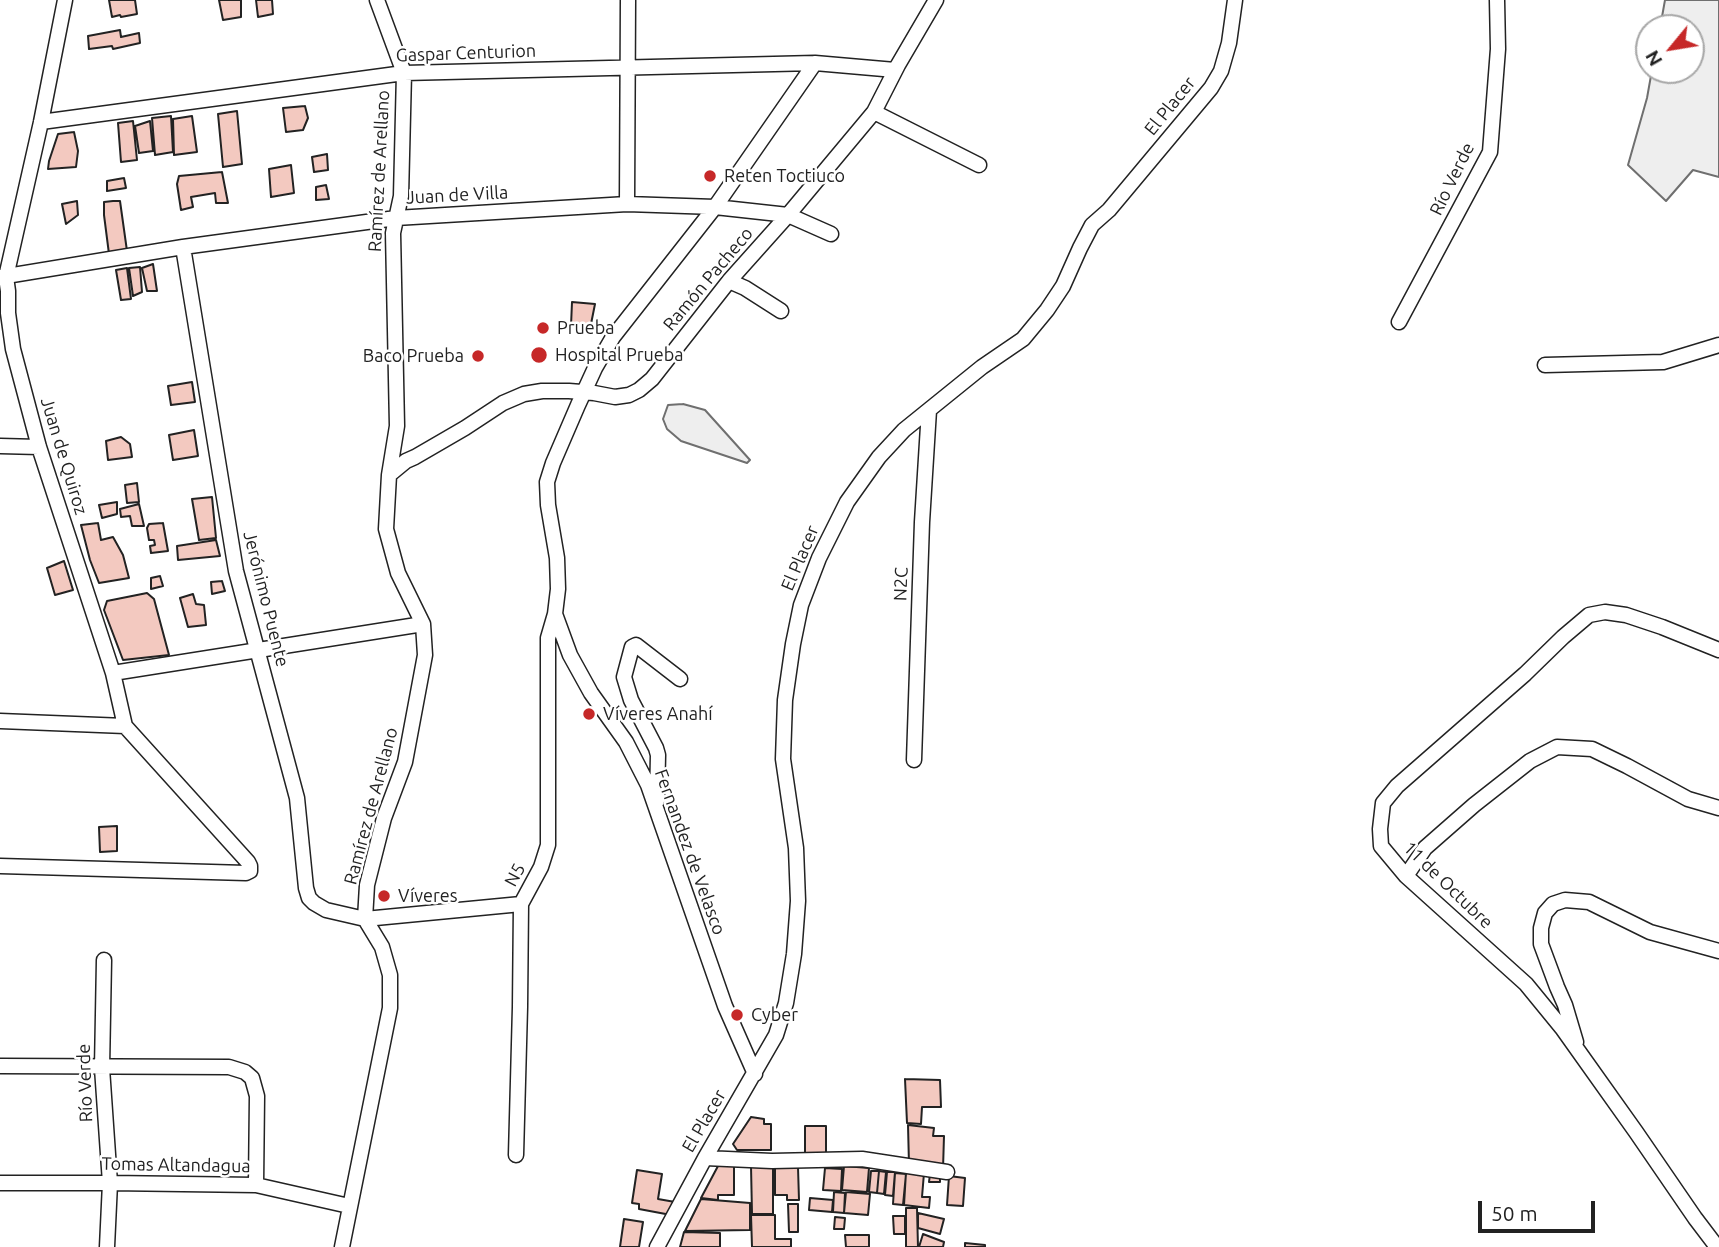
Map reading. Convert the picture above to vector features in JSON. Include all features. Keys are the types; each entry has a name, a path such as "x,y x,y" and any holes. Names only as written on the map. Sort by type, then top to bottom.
{"street":[{"name":"Juan de Quiroz","path":"0,866 250,871 248,862 125,726 113,673 39,447 13,349 8,290 3,277 41,122 65,0"},
{"name":"Ramírez de Arellano","path":"365,919 367,885 384,818 405,762 425,655 423,624 398,573 386,529 389,475 397,426 393,233 401,196 404,73 377,0"},
{"path":"627,204 628,0"},
{"name":"Ramón Pacheco","path":"389,475 406,461 503,403 524,394 542,391 584,392 615,397 629,395 652,379 729,281 874,112 936,0"},
{"name":"El Placer","path":"657,1247 776,1035 786,1003 794,954 798,901 796,848 783,747 785,700 801,605 819,558 847,502 879,457 902,432 982,367 1023,338 1047,310 1063,286 1092,225 1109,210 1210,88 1221,71 1229,44 1235,0"},
{"name":"Río Verde","path":"1399,321 1490,152 1498,49 1497,0"},
{"name":"Gaspar Centurion","path":"41,122 404,73 815,63 895,70"},
{"name":"N5","path":"516,1155 520,904 541,867 548,845 548,638 558,589 557,558 547,482 584,392 613,337 715,207 815,63"},
{"path":"874,112 979,165"},
{"name":"Juan de Villa","path":"3,277 183,247 396,218 627,204 715,207 788,215 831,234"},
{"name":"Jerónimo Puente","path":"183,247 236,571 297,798 309,898 326,910 365,919 520,904"},
{"path":"729,281 781,311"},
{"path":"1545,365 1663,362 1719,345"},
{"name":"N2C","path":"914,760 922,522 929,410"},
{"path":"0,446 39,447"},
{"name":"11 de Octubre","path":"1717,1247 1578,1049 1526,984 1406,876 1381,846 1380,829 1383,803 1396,786 1589,615 1605,612 1626,615 1719,650"},
{"name":"Fernandez de Velasco","path":"555,614 570,655 591,693 625,742 648,785 725,1006 755,1074"},
{"path":"113,673 423,624"},
{"path":"657,813 656,748 631,700 624,677 632,647 636,645 680,679"},
{"path":"0,721 125,726"},
{"path":"1406,876 1425,848 1474,805 1530,761 1557,747 1592,750 1628,766 1688,799 1719,808"},
{"path":"1578,1049 1565,1005 1541,944 1545,913 1553,904 1565,900 1589,902 1650,932 1719,951"},
{"path":"342,1247 390,1008 390,975 382,947 365,919"},
{"name":"Río Verde","path":"104,960 102,1068 110,1182 107,1247"},
{"path":"0,1066 229,1067 245,1072 252,1078 257,1096 256,1185"},
{"path":"705,1158 772,1161 862,1159 947,1172"},
{"name":"Tomas Altandagua","path":"0,1184 110,1182 256,1185 349,1206"}],"shaded area":[{"path":"1665,0 1719,0 1719,177 1693,170 1666,201 1628,165 1650,84 1705,84 1705,14 1662,14"},
{"path":"683,404 705,410 750,460 747,463 681,441 667,429 663,419 668,405"}],"building":[{"path":"109,0 135,0 137,14 112,17"},
{"path":"219,0 241,0 241,17 223,20"},
{"path":"256,0 272,0 273,14 258,17"},
{"path":"120,30 121,37 139,33 140,43 113,49 112,46 89,49 88,36"},
{"path":"305,106 308,118 303,130 286,132 283,108"},
{"path":"237,111 242,164 223,167 218,114"},
{"path":"171,116 173,152 155,155 152,118"},
{"path":"192,116 197,152 174,155 173,119"},
{"path":"133,121 137,160 121,162 118,123"},
{"path":"150,121 153,151 139,153 135,126"},
{"path":"74,132 78,151 76,167 48,169 58,134"},
{"path":"327,154 328,170 314,172 312,157"},
{"path":"291,165 294,193 271,197 269,169"},
{"path":"222,172 228,203 216,203 215,193 191,197 193,207 181,210 177,184 179,176"},
{"path":"124,178 126,188 107,191 107,181"},
{"path":"326,185 329,199 316,200 316,187"},
{"path":"77,201 78,215 66,224 62,204"},
{"path":"120,201 127,251 109,254 104,202"},
{"path":"153,264 157,291 147,291 142,268"},
{"path":"140,267 142,292 133,296 129,268"},
{"path":"127,268 131,299 121,300 116,270"},
{"path":"572,302 595,304 590,329 571,326"},
{"path":"192,382 195,402 171,405 168,386"},
{"path":"194,430 198,456 173,460 169,435"},
{"path":"121,437 130,444 132,457 108,460 106,441"},
{"path":"137,483 139,502 127,503 125,485"},
{"path":"212,497 216,538 199,540 192,499"},
{"path":"117,502 117,514 102,518 99,505"},
{"path":"139,504 144,526 132,526 130,516 121,517 120,509"},
{"path":"98,523 101,540 113,537 123,555 129,578 99,583 81,525"},
{"path":"163,523 168,551 151,553 150,546 155,545 154,540 149,540 147,528 149,524"},
{"path":"216,540 220,556 178,560 177,546"},
{"path":"64,561 73,590 55,595 47,568"},
{"path":"160,576 163,586 151,589 151,578"},
{"path":"222,581 225,591 212,594 211,582"},
{"path":"147,593 154,599 169,655 123,660 104,610 107,601"},
{"path":"193,594 196,604 204,605 206,625 188,627 180,598"},
{"path":"117,826 117,851 100,852 99,827"},
{"path":"905,1079 940,1080 941,1107 922,1107 921,1124 907,1123"},
{"path":"751,1117 764,1119 764,1124 771,1124 771,1150 737,1150 733,1144"},
{"path":"908,1125 934,1128 933,1136 944,1136 943,1169 909,1165"},
{"path":"805,1126 826,1126 826,1155 805,1155"},
{"path":"718,1166 734,1166 734,1195 718,1195 718,1200 701,1198"},
{"path":"751,1166 773,1166 773,1214 752,1214"},
{"path":"844,1166 869,1168 867,1192 842,1190"},
{"path":"775,1167 798,1167 799,1200 787,1200 787,1195 775,1195"},
{"path":"825,1168 842,1169 841,1191 823,1190"},
{"path":"637,1170 662,1174 658,1199 675,1202 671,1215 639,1209 639,1204 632,1203"},
{"path":"871,1171 879,1171 877,1193 869,1192"},
{"path":"879,1171 886,1172 884,1194 877,1193"},
{"path":"887,1172 895,1172 893,1196 885,1195"},
{"path":"906,1172 924,1173 922,1197 930,1197 929,1208 904,1205"},
{"path":"895,1173 906,1174 903,1205 893,1204"},
{"path":"930,1174 940,1175 940,1182 929,1182"},
{"path":"949,1176 965,1178 963,1206 947,1205"},
{"path":"834,1192 845,1193 844,1213 833,1212"},
{"path":"846,1192 870,1194 868,1215 844,1213"},
{"path":"810,1198 833,1200 832,1212 809,1210"},
{"path":"701,1199 750,1203 750,1230 685,1231"},
{"path":"788,1204 798,1204 798,1232 789,1232"},
{"path":"906,1208 917,1208 918,1247 906,1247"},
{"path":"918,1213 944,1219 940,1234 918,1228"},
{"path":"751,1215 775,1215 775,1239 791,1239 791,1247 752,1247"},
{"path":"893,1216 905,1216 905,1234 894,1234"},
{"path":"835,1217 845,1218 844,1229 834,1229"},
{"path":"624,1219 643,1222 639,1247 620,1247"},
{"path":"684,1232 720,1233 720,1247 680,1247"},
{"path":"923,1234 944,1242 943,1247 919,1247"},
{"path":"845,1235 869,1235 869,1247 846,1247"},
{"path":"965,1243 985,1245 985,1247 965,1247"}],"place":[{"name":"Reten Toctiuco","path":"710,176"},
{"name":"Prueba","path":"543,328"},
{"name":"Hospital Prueba","path":"539,355"},
{"name":"Baco Prueba","path":"478,356"},
{"name":"Víveres Anahí","path":"589,714"},
{"name":"Víveres","path":"384,896"},
{"name":"Cyber","path":"737,1015"}]}
